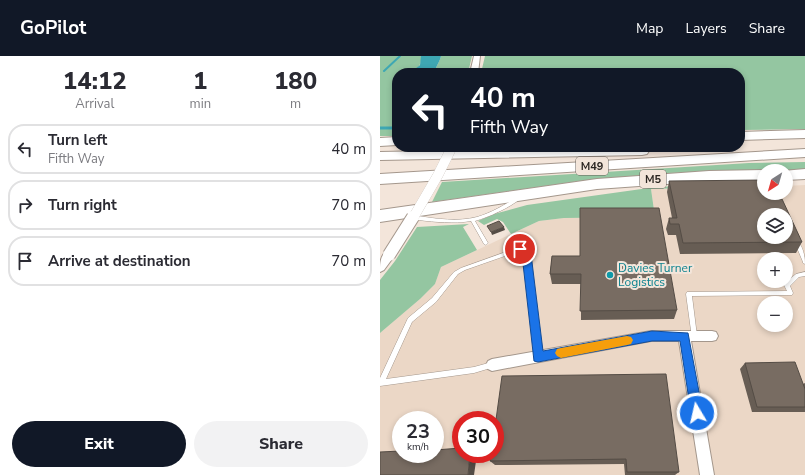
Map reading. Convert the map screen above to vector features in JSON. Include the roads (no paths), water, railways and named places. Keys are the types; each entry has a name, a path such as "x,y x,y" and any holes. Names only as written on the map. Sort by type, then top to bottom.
{"highway":[{"path":"745,136 805,134"},
{"path":"380,142 392,141"},
{"path":"380,156 595,152"},
{"path":"745,152 805,152"},
{"name":"M49","path":"380,179 805,152"},
{"path":"793,175 805,174"},
{"name":"M5","path":"380,216 542,192 653,179 757,175"},
{"path":"380,226 542,192"}],"street":[{"path":"475,68 477,56"},
{"path":"380,267 424,200 450,152"},
{"path":"492,365 652,336 712,336"},
{"path":"689,336 707,475"}],"lane":[{"path":"418,218 440,221 472,220 498,210 521,197"},
{"path":"472,220 486,243"},
{"path":"794,236 805,262"},
{"path":"380,383 410,320 434,300 456,273 463,269 520,249 526,254 538,357"},
{"path":"689,336 689,294 790,293 787,285 798,275 805,274"},
{"path":"380,383 474,370 492,365"}],"water":[{"path":"421,56 441,56 436,68 416,68 420,65"}],"waterway":[{"path":"384,71 400,56"},
{"path":"380,128 392,128"}],"place":[{"name":"Davies Turner Logistics","path":"610,275"}]}
